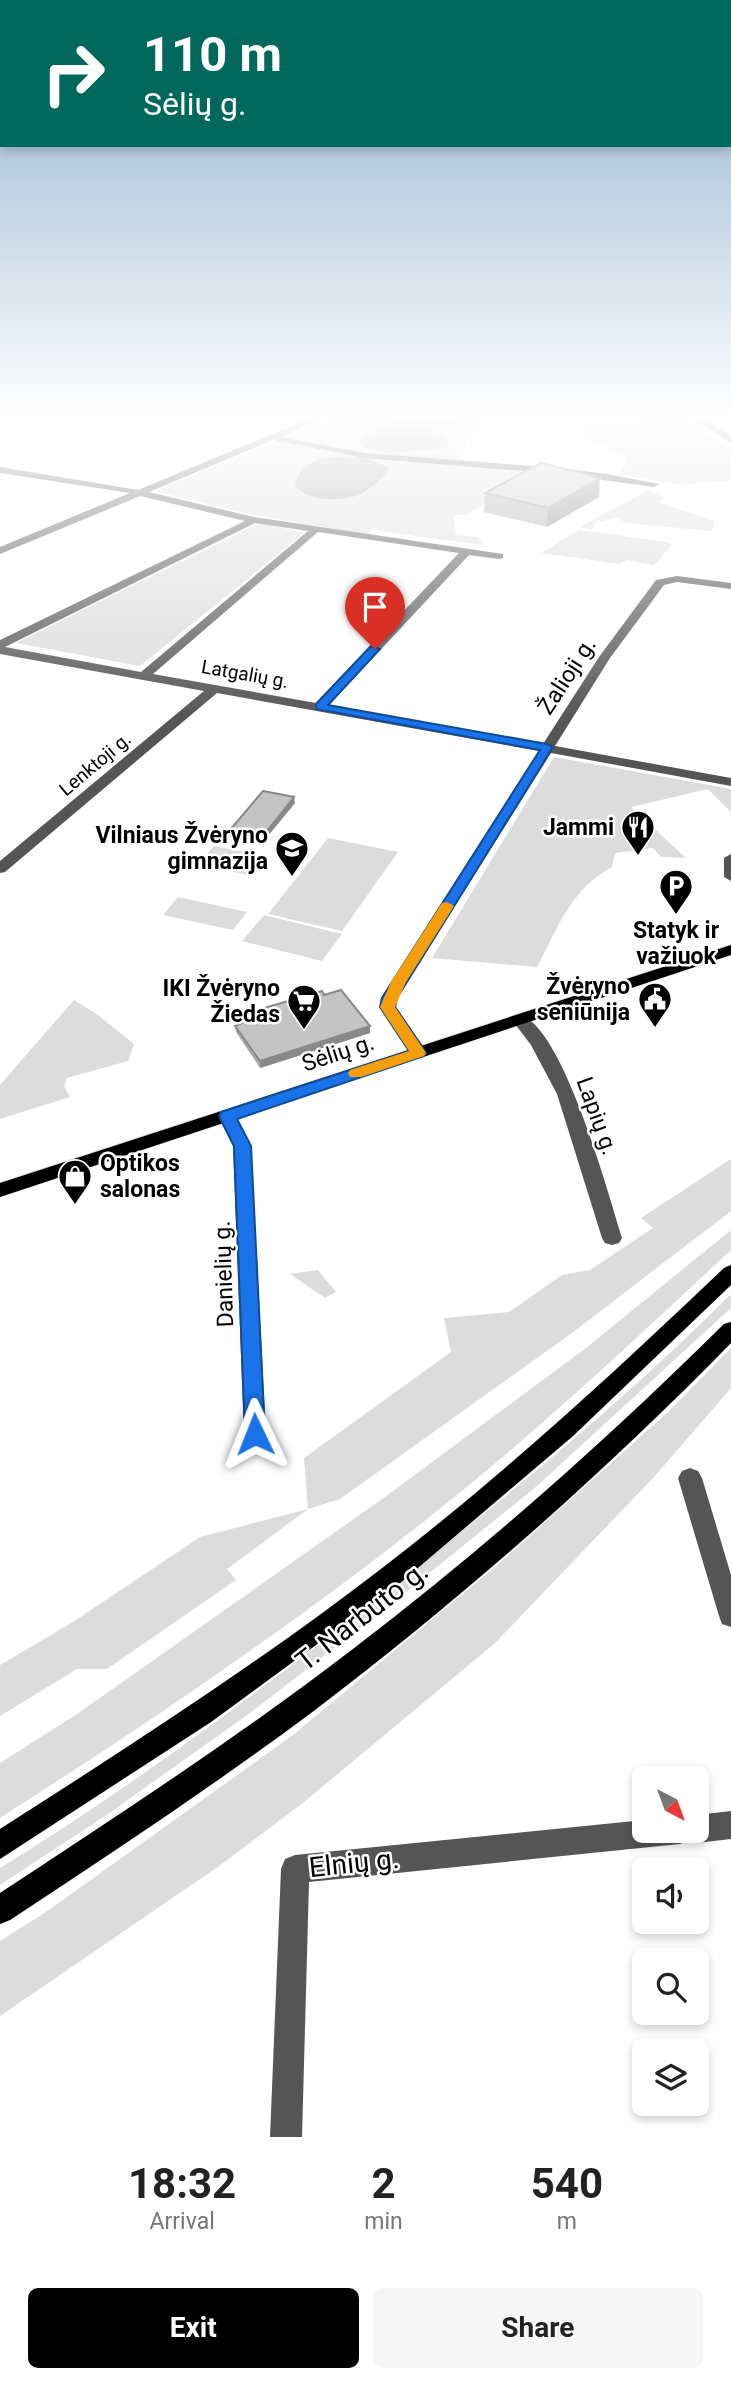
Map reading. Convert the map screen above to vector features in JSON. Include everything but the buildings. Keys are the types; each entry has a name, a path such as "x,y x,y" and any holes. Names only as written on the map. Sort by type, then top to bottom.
{"main road":[{"name":"Sėlių g.","path":"0,1190 731,950"},
{"name":"T. Narbuto g.","path":"0,1845 269,1666 400,1568 637,1366 731,1273"},
{"name":"T. Narbuto g.","path":"0,1910 304,1702 433,1602 672,1391 731,1330"}],"street":[{"path":"0,551 76,519"},
{"path":"249,519 499,556"},
{"path":"0,649 254,520"},
{"path":"145,675 316,529"},
{"path":"320,707 466,552"},
{"name":"Žalioji g.","path":"419,1053 388,1007 389,998 612,647 655,587 667,579 731,586"},
{"name":"Latgalių g.","path":"0,649 731,782"},
{"name":"Lenktoji g.","path":"0,869 215,688"},
{"path":"731,858 731,877"},
{"name":"Lapių g.","path":"520,1020 533,1033 560,1082 579,1130 612,1238"},
{"name":"Danielių g.","path":"227,1116 242,1146 255,1434"},
{"path":"690,1478 731,1616"},
{"path":"709,1828 731,1825"},
{"name":"Elnių g.","path":"286,2137 295,1869 632,1835"}],"shaded area":[{"path":"276,519 454,519 456,535 478,537 484,545 378,531 374,527 366,534"},
{"path":"595,519 613,519 596,522 591,530 580,527"},
{"path":"618,519 708,519 715,521 712,531 626,523"},
{"path":"267,524 304,533 140,666 16,643 253,526"},
{"path":"579,530 667,542 672,545 654,565 627,560 620,564 541,553"},
{"path":"554,757 731,789 731,812 708,789 631,807 686,858 661,857 653,848 615,853 612,867 586,887 567,910 537,967 432,958"},
{"path":"328,838 398,852 342,931 268,914"},
{"path":"214,846 268,857 252,876 198,864"},
{"path":"178,897 247,912 233,930 163,915"},
{"path":"264,915 342,934 322,961 242,941"},
{"path":"74,1000 134,1044 128,1061 67,1078 64,1086 70,1097 0,1119 0,1085"},
{"path":"731,1159 731,1211 572,1333 340,1499 308,1509 304,1458 451,1352 444,1318 509,1312 562,1275 590,1270 653,1228 641,1218"},
{"path":"731,1230 731,1250 565,1402 463,1490 294,1620 119,1741 0,1818 0,1763 77,1714 385,1497 586,1348"},
{"path":"318,1270 336,1292 325,1298 290,1274"},
{"path":"731,1294 731,1308 537,1486 401,1596 250,1713 108,1814 0,1885 0,1868 101,1803 200,1734 479,1518 650,1372"},
{"path":"731,1348 731,1388 655,1476 494,1644 304,1802 222,1864 0,2016 0,1941 46,1912 293,1735 495,1567 669,1411"},
{"path":"308,1509 227,1569 236,1580 107,1669 77,1669 0,1716 0,1665 73,1622 200,1537"}],"slow traffic":[{"path":"356,1073 419,1053 396,1022 388,1007 389,998 447,906"}],"place":[{"name":"Jammi","path":"638,857"},
{"name":"Vilniaus Žvėryno gimnazija","path":"292,878"},
{"name":"Statyk ir važiuok","path":"676,916"},
{"name":"Žvėryno seniūnija","path":"655,1029"},
{"name":"IKI Žvėryno Žiedas","path":"304,1031"},
{"name":"Optikos salonas","path":"75,1206"}],"route":[{"path":"255,1434 242,1146 227,1116 419,1053 396,1022 388,1007 389,998 547,747 320,707 375,649"}]}
